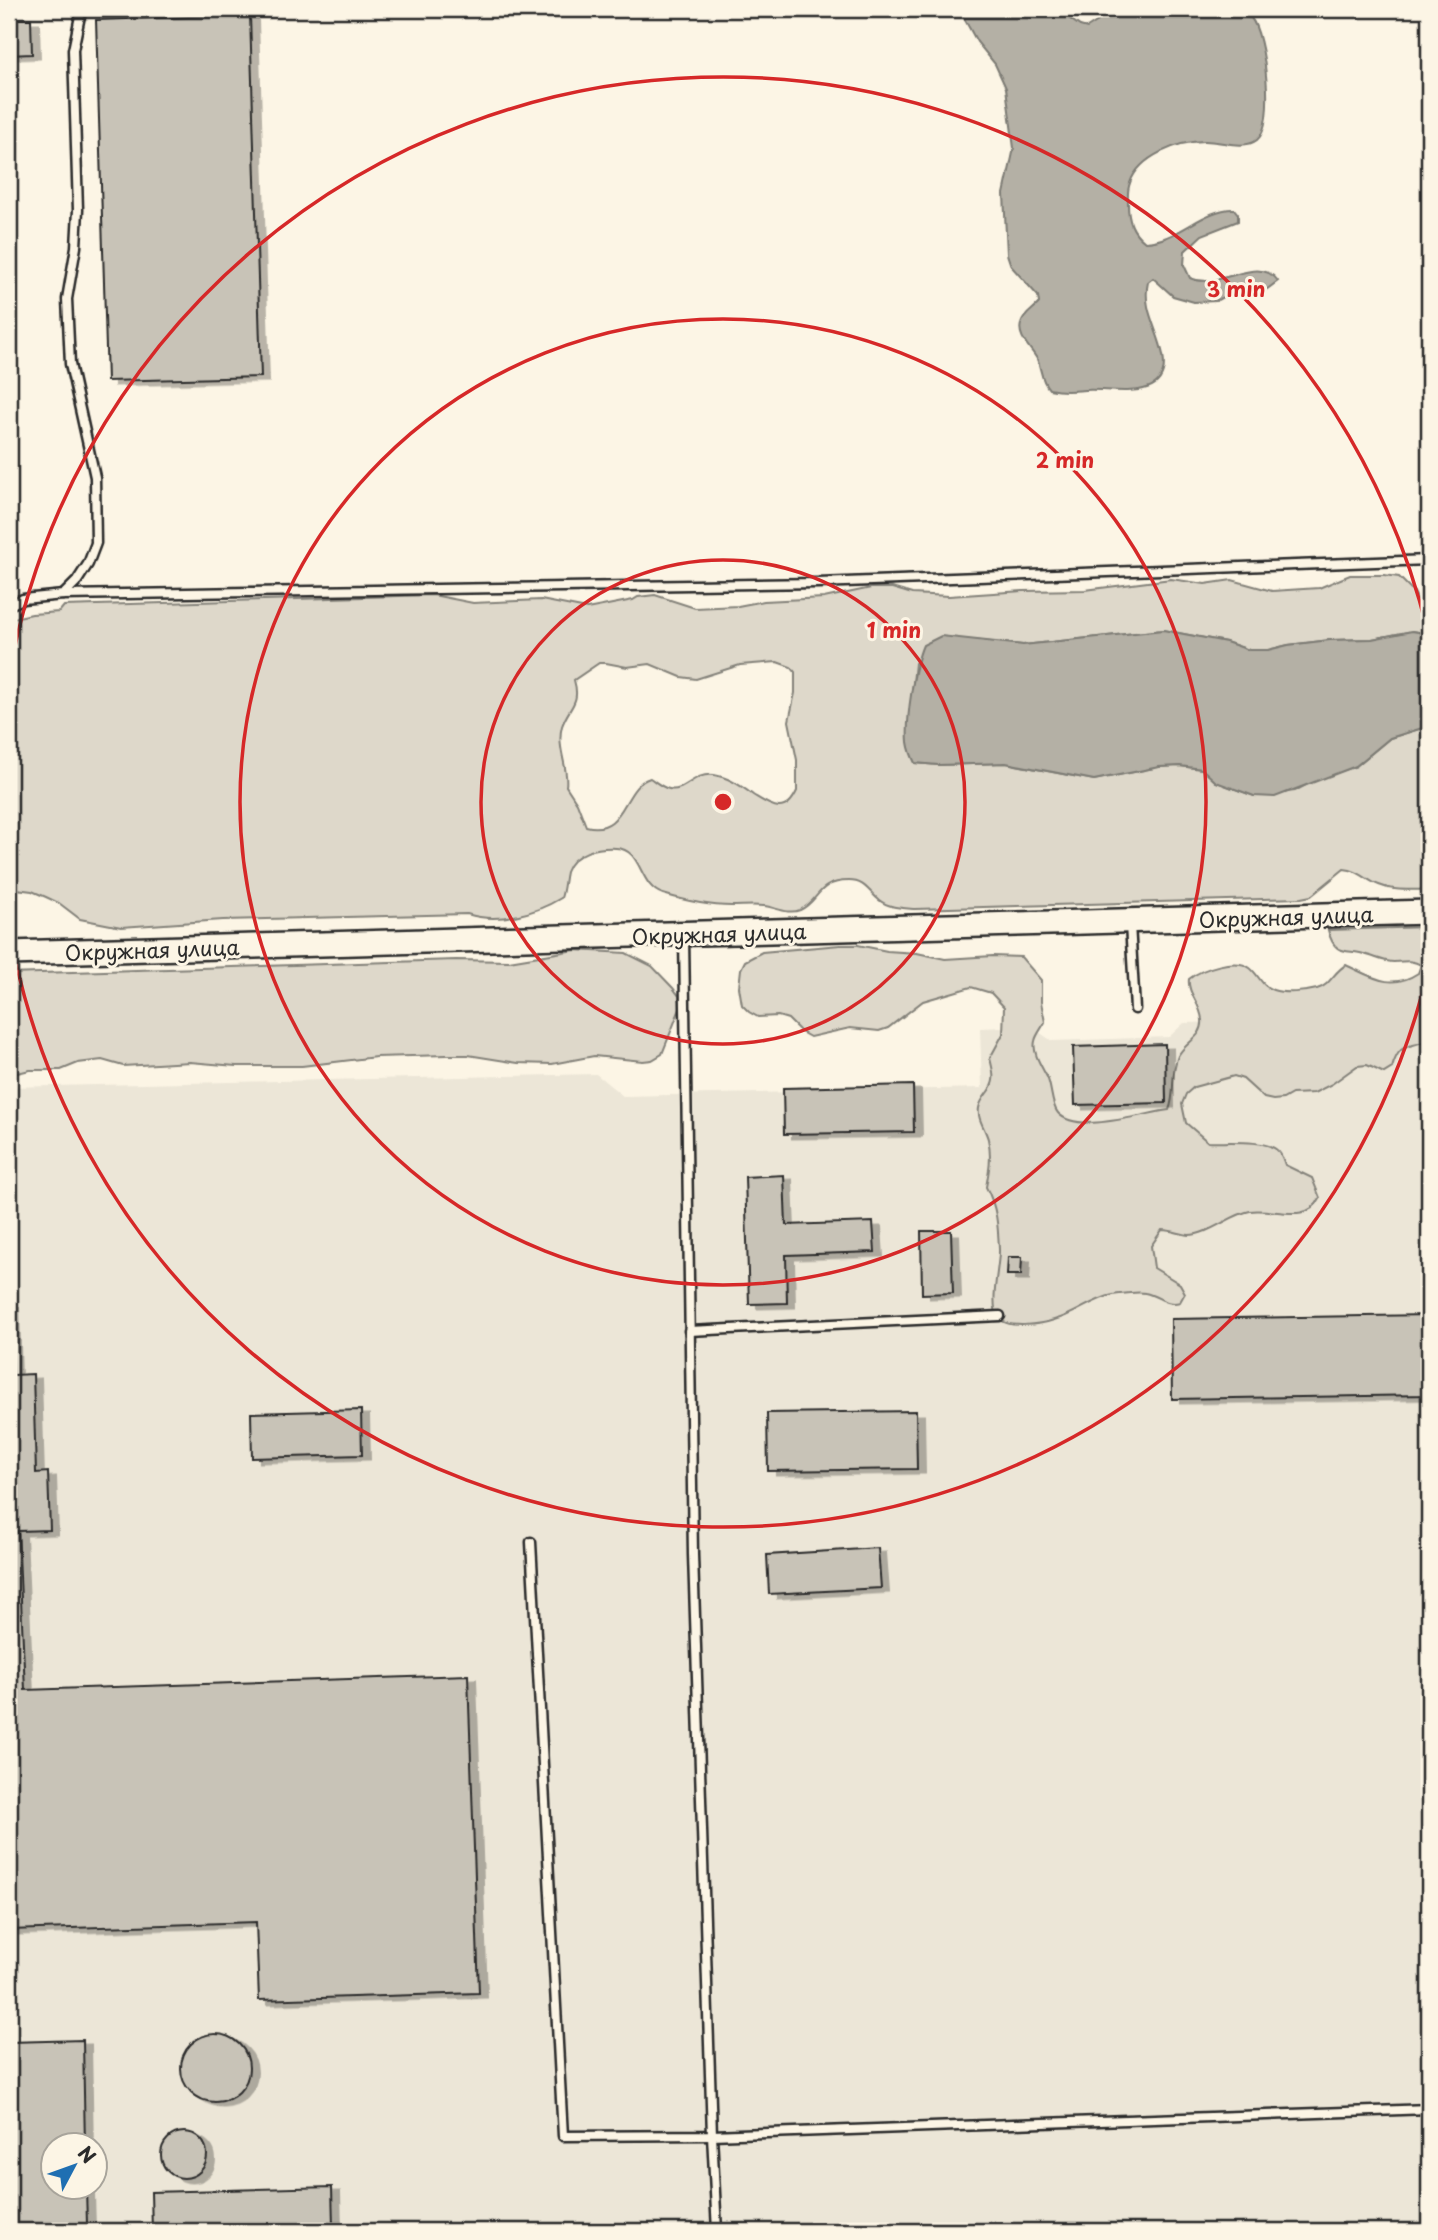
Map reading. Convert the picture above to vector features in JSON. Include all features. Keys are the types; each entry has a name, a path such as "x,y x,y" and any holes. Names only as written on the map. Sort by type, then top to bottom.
{"main road":[{"name":"Окружная улица","path":"9,953 1429,912"}],"lane":[{"path":"63,595 82,572 96,543 95,477 70,364 67,299 76,247 78,210 73,50 84,9"},
{"path":"9,605 23,599 63,595 818,583 1429,560"},
{"path":"1130,921 1135,1009"},
{"path":"684,934 693,1569 717,2231"},
{"path":"689,1331 1000,1316"},
{"path":"531,1542 563,2136 712,2135 1429,2109"}],"shaded area":[{"path":"959,9 1056,9 1087,28 1098,21 1103,9 1223,9 1225,13 1251,18 1256,27 1264,60 1267,99 1263,131 1257,140 1239,145 1195,142 1161,152 1135,173 1128,188 1128,210 1134,230 1145,242 1168,237 1212,214 1234,209 1238,214 1238,221 1202,235 1185,251 1184,265 1190,278 1213,280 1260,271 1270,273 1278,281 1266,290 1243,288 1216,301 1194,302 1173,296 1153,278 1148,282 1147,301 1163,355 1163,370 1158,381 1149,387 1124,391 1063,391 1049,389 1044,382 1037,359 1020,329 1024,318 1039,303 1038,296 1011,266 1007,254 1004,194 1014,148 1006,88 995,64 977,42"},
{"path":"1350,575 1399,577 1414,592 1423,611 1429,612 1429,634 1412,631 1372,639 1330,640 1268,650 1249,650 1226,642 1163,630 1023,645 961,639 915,663 911,704 915,763 1006,763 1094,780 1159,767 1180,766 1202,769 1216,782 1254,796 1295,791 1315,780 1356,766 1390,738 1429,726 1429,890 1385,887 1354,871 1344,869 1311,896 1301,898 915,909 887,905 863,885 849,881 830,884 806,906 791,912 764,906 706,904 663,894 649,884 631,854 616,848 587,852 574,860 566,872 561,898 540,909 503,918 467,914 223,920 121,927 80,919 46,897 32,891 9,888 9,619 59,612 64,606 433,595 473,603 541,600 587,609 655,595 695,608 824,598 871,588 892,588 912,594 949,596 1085,590 1171,579 1205,584 1232,580 1272,591 1319,588","holes":["777,662 791,667 795,672 795,693 789,721 797,760 797,791 788,804 777,807 735,783 714,775 700,776 675,789 664,787 650,778 634,790 609,824 599,827 586,826 577,803 566,786 561,742 562,726 575,700 574,680 599,663 627,667 650,664 681,677 696,679 740,665"]},
{"path":"1163,630 1226,642 1249,650 1268,650 1330,640 1372,639 1412,631 1429,634 1429,726 1390,738 1356,766 1275,797 1254,796 1216,782 1202,769 1180,766 1159,767 1094,780 1006,763 915,763 908,742 908,720 914,679 923,645 941,636 1023,645"},
{"path":"1429,927 1429,1000 1425,1012 1429,1020 1429,1039 1402,1049 1392,1068 1384,1073 1367,1065 1357,1066 1314,1093 1292,1094 1283,1099 1264,1098 1243,1079 1234,1076 1194,1087 1186,1094 1182,1104 1186,1123 1208,1142 1263,1144 1277,1150 1285,1165 1312,1178 1320,1198 1314,1206 1298,1213 1250,1211 1196,1234 1162,1230 1151,1246 1154,1268 1180,1284 1185,1293 1180,1302 1166,1302 1142,1292 1113,1295 1062,1318 1033,1324 1016,1325 1002,1321 998,1317 995,1303 998,1232 995,1209 986,1187 990,1163 989,1145 979,1112 980,1104 993,1080 990,1058 1003,1034 1004,1007 991,993 971,987 923,1001 888,1028 879,1031 850,1028 810,1037 788,1019 778,1016 758,1017 749,1012 742,1005 739,987 745,961 762,952 858,945 945,959 1021,957 1041,980 1045,1022 1034,1046 1049,1081 1056,1110 1067,1119 1095,1123 1169,1110 1178,1056 1202,1026 1201,1014 1189,984 1189,979 1194,975 1228,964 1244,965 1269,988 1295,992 1321,987 1346,965 1382,980 1399,981 1418,973 1421,965 1411,961 1387,961 1343,950 1334,945 1328,930"},
{"path":"575,950 626,953 652,966 673,988 679,996 681,1006 662,1054 652,1060 643,1061 594,1056 552,1064 518,1063 468,1055 376,1057 302,1066 236,1066 190,1062 123,1066 102,1060 78,1063 61,1070 30,1070 9,1075 9,974 456,960 509,961"},
{"path":"1429,1016 1429,2231 9,2231 9,1087 596,1074 623,1096 982,1088 980,1028 1030,1026 1052,1041 1169,1037 1184,1023"}],"building":[{"path":"250,15 261,377 107,381 96,20"},
{"path":"9,19 31,19 32,54 9,55"},
{"path":"1165,1044 1166,1103 1075,1105 1073,1047"},
{"path":"913,1085 914,1132 784,1134 783,1088"},
{"path":"784,1175 786,1225 873,1222 875,1252 786,1255 787,1303 749,1304 745,1177"},
{"path":"921,1231 951,1231 953,1293 922,1294"},
{"path":"1008,1257 1022,1257 1021,1275 1007,1275"},
{"path":"9,1303 13,1375 33,1374 36,1473 48,1472 50,1530 18,1531 25,1690 468,1675 479,1993 259,2000 256,1922 9,1930 9,1690 13,1690 9,1587"},
{"path":"1429,1315 1429,1395 1172,1399 1171,1319"},
{"path":"361,1410 362,1455 252,1458 251,1413"},
{"path":"916,1411 917,1469 768,1471 767,1413"},
{"path":"878,1548 881,1588 769,1594 767,1555"},
{"path":"215,2034 228,2037 239,2044 246,2055 249,2068 246,2081 239,2092 228,2099 215,2102 202,2099 191,2092 184,2081 181,2068 184,2055 191,2044 202,2037"},
{"path":"83,2040 85,2132 38,2132 38,2202 86,2202 87,2224 9,2225 9,2042"},
{"path":"184,2132 200,2139 207,2155 200,2171 184,2178 168,2171 161,2155 168,2139"},
{"path":"332,2187 333,2226 152,2231 151,2192"}]}
